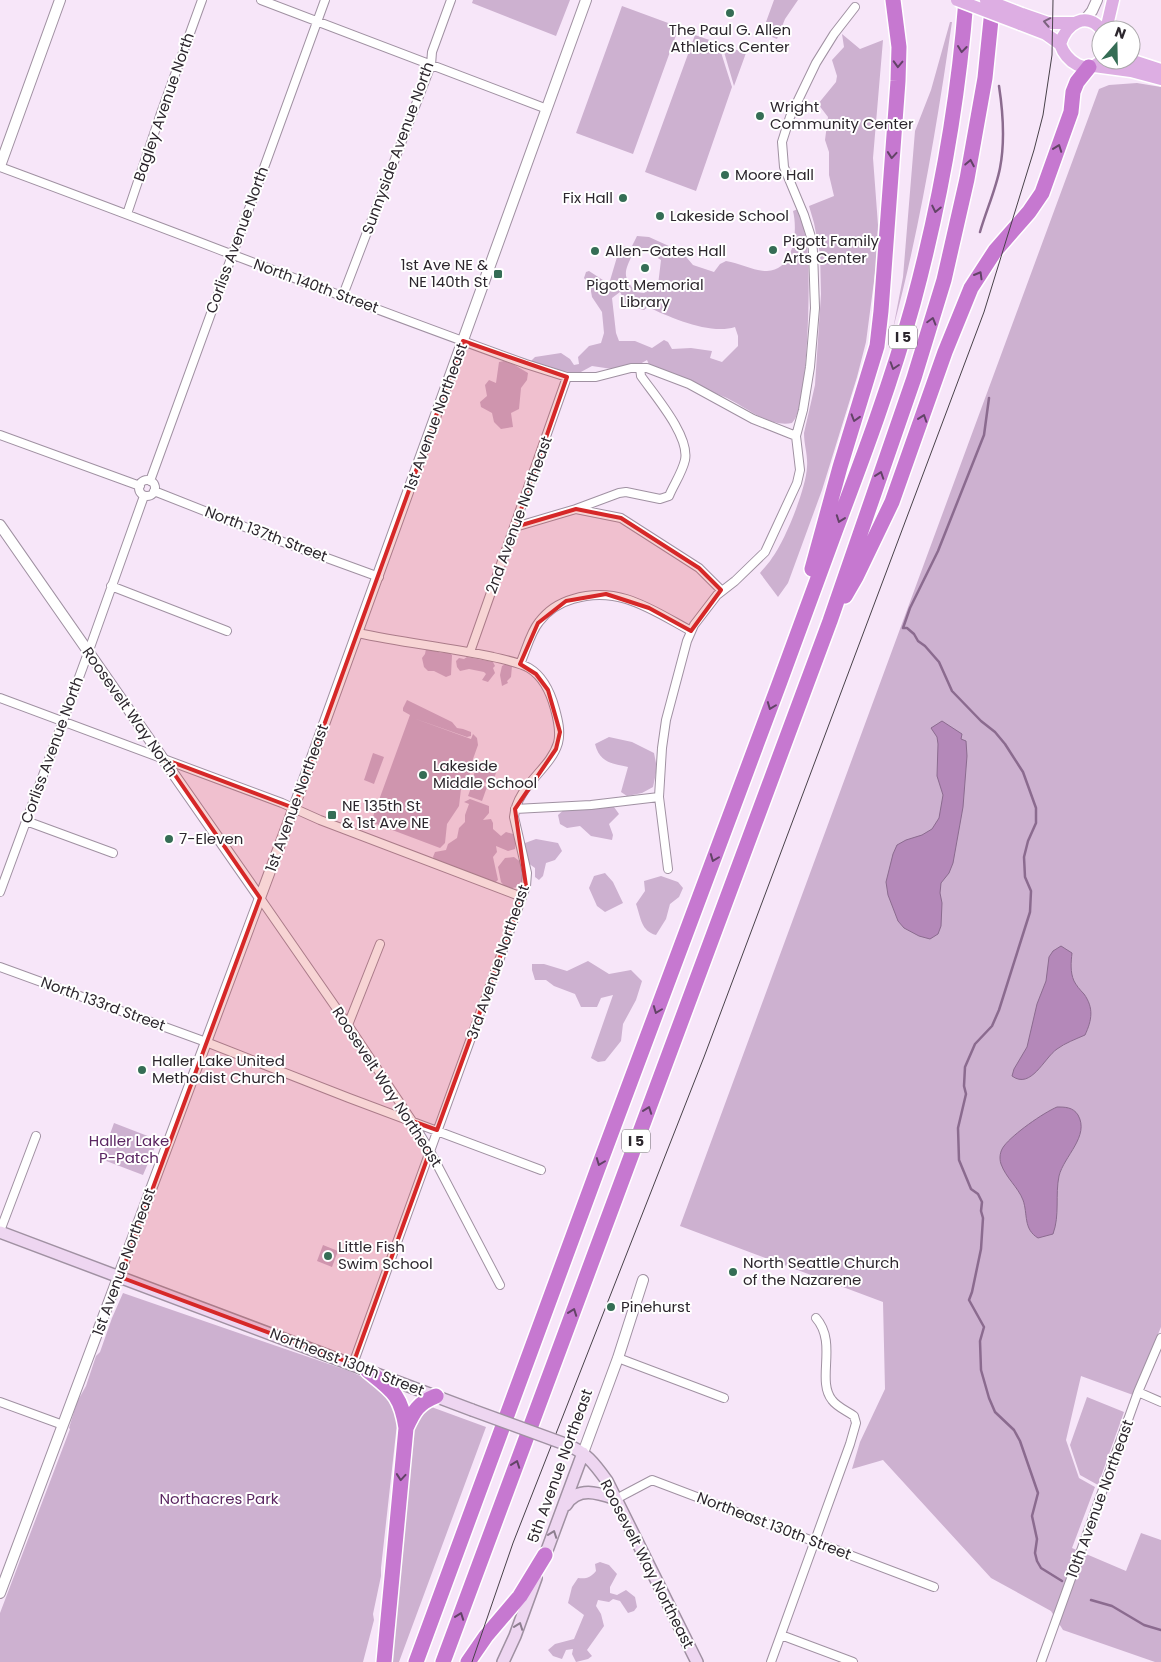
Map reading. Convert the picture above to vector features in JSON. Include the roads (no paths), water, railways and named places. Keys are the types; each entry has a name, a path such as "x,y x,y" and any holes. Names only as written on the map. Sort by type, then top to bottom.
{"highway":[{"path":"884,0 896,21"},
{"path":"788,660 840,467 877,346 882,311 898,81 899,47 893,0"},
{"name":"I 5","path":"416,1662 550,1295 788,660 893,370 914,297 947,149 959,73 966,0"},
{"name":"I 5","path":"443,1662 830,620 914,378 944,280 956,230 977,129 986,69 993,0"},
{"path":"830,620 856,577 889,509 907,464 945,352 971,288 995,251 1029,212 1042,193 1071,112 1073,92 1077,82 1091,68"},
{"path":"368,1370 393,1392 399,1400 404,1410 406,1428 384,1662"},
{"path":"406,1428 419,1405 436,1396"},
{"path":"468,1662 486,1636 520,1596 545,1555"}],"main road":[{"path":"957,0 1021,19 1048,23 1091,22"},
{"path":"986,0 1021,19 1060,44 1066,57 1074,64 1091,64"},
{"path":"1108,20 1113,0"},
{"path":"1060,44 1063,33 1078,22"},
{"path":"1141,64 1161,70"},
{"path":"1122,70 1161,79"},
{"name":"Northeast 130th Street","path":"0,1232 574,1448"},
{"name":"Roosevelt Way Northeast","path":"574,1448 593,1462 616,1499 697,1662"},
{"name":"5th Avenue Northeast","path":"504,1662 561,1512 574,1448"},
{"path":"561,1512 576,1494 583,1492 598,1493 616,1499"}],"street":[{"path":"0,167 60,0"},
{"name":"Bagley Avenue North","path":"127,214 202,0"},
{"path":"262,0 547,109"},
{"name":"Corliss Avenue North","path":"150,481 325,0"},
{"name":"Sunnyside Avenue North","path":"343,296 431,65 432,52 451,0"},
{"name":"1st Avenue Northeast","path":"0,1593 120,1277 379,577 586,0"},
{"path":"1078,22 1092,11 1097,0"},
{"path":"668,869 659,797 662,748 665,725 691,630 704,610 721,590 735,581 758,560 770,543 797,483 800,470 796,436 803,410 810,367 815,308 813,252 812,240 804,215 784,167 782,142 790,117 813,68 830,40 855,7"},
{"name":"North 140th Street","path":"0,167 463,341 567,377 596,377 606,373 640,368"},
{"path":"515,527 576,509 619,493 626,492 660,499 669,496 682,469 686,454 681,434 641,376 640,368 647,368 689,384 737,411 796,436"},
{"name":"2nd Avenue Northeast","path":"470,652 567,377"},
{"path":"0,435 140,486"},
{"path":"145,481 150,481 154,485 154,491 149,496 144,496 140,493 140,486 145,481"},
{"name":"North 137th Street","path":"154,491 283,542 379,577"},
{"name":"Corliss Avenue North","path":"0,892 144,496"},
{"path":"576,509 627,521 699,568 721,590"},
{"name":"Roosevelt Way North","path":"0,525 88,654 164,759 260,898"},
{"path":"111,586 227,631"},
{"path":"520,664 538,623 552,608 585,595 606,594 626,599 691,630"},
{"path":"358,632 408,643 470,652 520,664 536,674 548,690 555,708 560,732 556,749 523,793 515,809 591,805 659,797"},
{"path":"0,698 294,808 522,897"},
{"name":"3rd Avenue Northeast","path":"353,1364 526,886 527,873 514,817 515,809"},
{"path":"26,821 113,853"},
{"name":"Roosevelt Way Northeast","path":"260,898 412,1121 430,1151 500,1285"},
{"path":"348,1025 380,944"},
{"name":"North 133rd Street","path":"0,967 206,1042 541,1170"},
{"path":"0,1232 36,1136"},
{"name":"5th Avenue Northeast","path":"574,1448 618,1358 643,1280"},
{"path":"771,1662 855,1428 855,1418 833,1402 829,1395 827,1384 827,1341 824,1330 816,1318"},
{"name":"10th Avenue Northeast","path":"1041,1662 1138,1392 1161,1338"},
{"path":"618,1358 724,1398"},
{"path":"1138,1392 1161,1402"},
{"path":"0,1402 63,1425"},
{"name":"Northeast 130th Street","path":"616,1499 652,1480 934,1587"},
{"path":"781,1635 853,1662"}],"waterway":[{"path":"980,232 996,184 1002,158 1003,127 999,86"},
{"path":"989,398 984,435 938,551 910,608 903,628 907,628 914,634 918,641 939,662 952,691 1005,744 1023,772 1036,808 1036,823 1028,841 1024,857 1025,877 1031,891 1030,912 999,1010 992,1026 975,1044 965,1067 964,1086 966,1094 958,1128 959,1160 971,1189 978,1194 982,1202 981,1249 969,1300 984,1327 980,1341 981,1370 995,1412 1014,1430 1020,1441 1038,1493 1032,1516 1037,1539 1035,1553 1037,1561 1041,1568 1062,1581"},
{"path":"1091,1600 1112,1606 1144,1625 1161,1630"}],"tram line":[{"path":"472,1662 513,1543 704,1057 984,312 1043,115 1052,55 1053,0"}],"place":[{"name":"The Paul G. Allen Athletics Center","path":"730,13"},
{"name":"Wright Community Center","path":"760,116"},
{"name":"Moore Hall","path":"725,175"},
{"name":"Fix Hall","path":"623,198"},
{"name":"Lakeside School","path":"660,216"},
{"name":"Pigott Family Arts Center","path":"773,250"},
{"name":"Allen-Gates Hall","path":"595,251"},
{"name":"Pigott Memorial Library","path":"645,268"},
{"name":"1st Ave NE & NE 140th St","path":"498,274"},
{"name":"Lakeside Middle School","path":"423,775"},
{"name":"NE 135th St & 1st Ave NE","path":"332,815"},
{"name":"7-Eleven","path":"169,839"},
{"name":"Haller Lake United Methodist Church","path":"142,1070"},
{"name":"Little Fish Swim School","path":"328,1256"},
{"name":"North Seattle Church of the Nazarene","path":"733,1272"},
{"name":"Pinehurst","path":"611,1307"}],"park label":[{"name":"Haller Lake P-Patch","path":"129,1150"},
{"name":"Northacres Park","path":"219,1499"}]}
